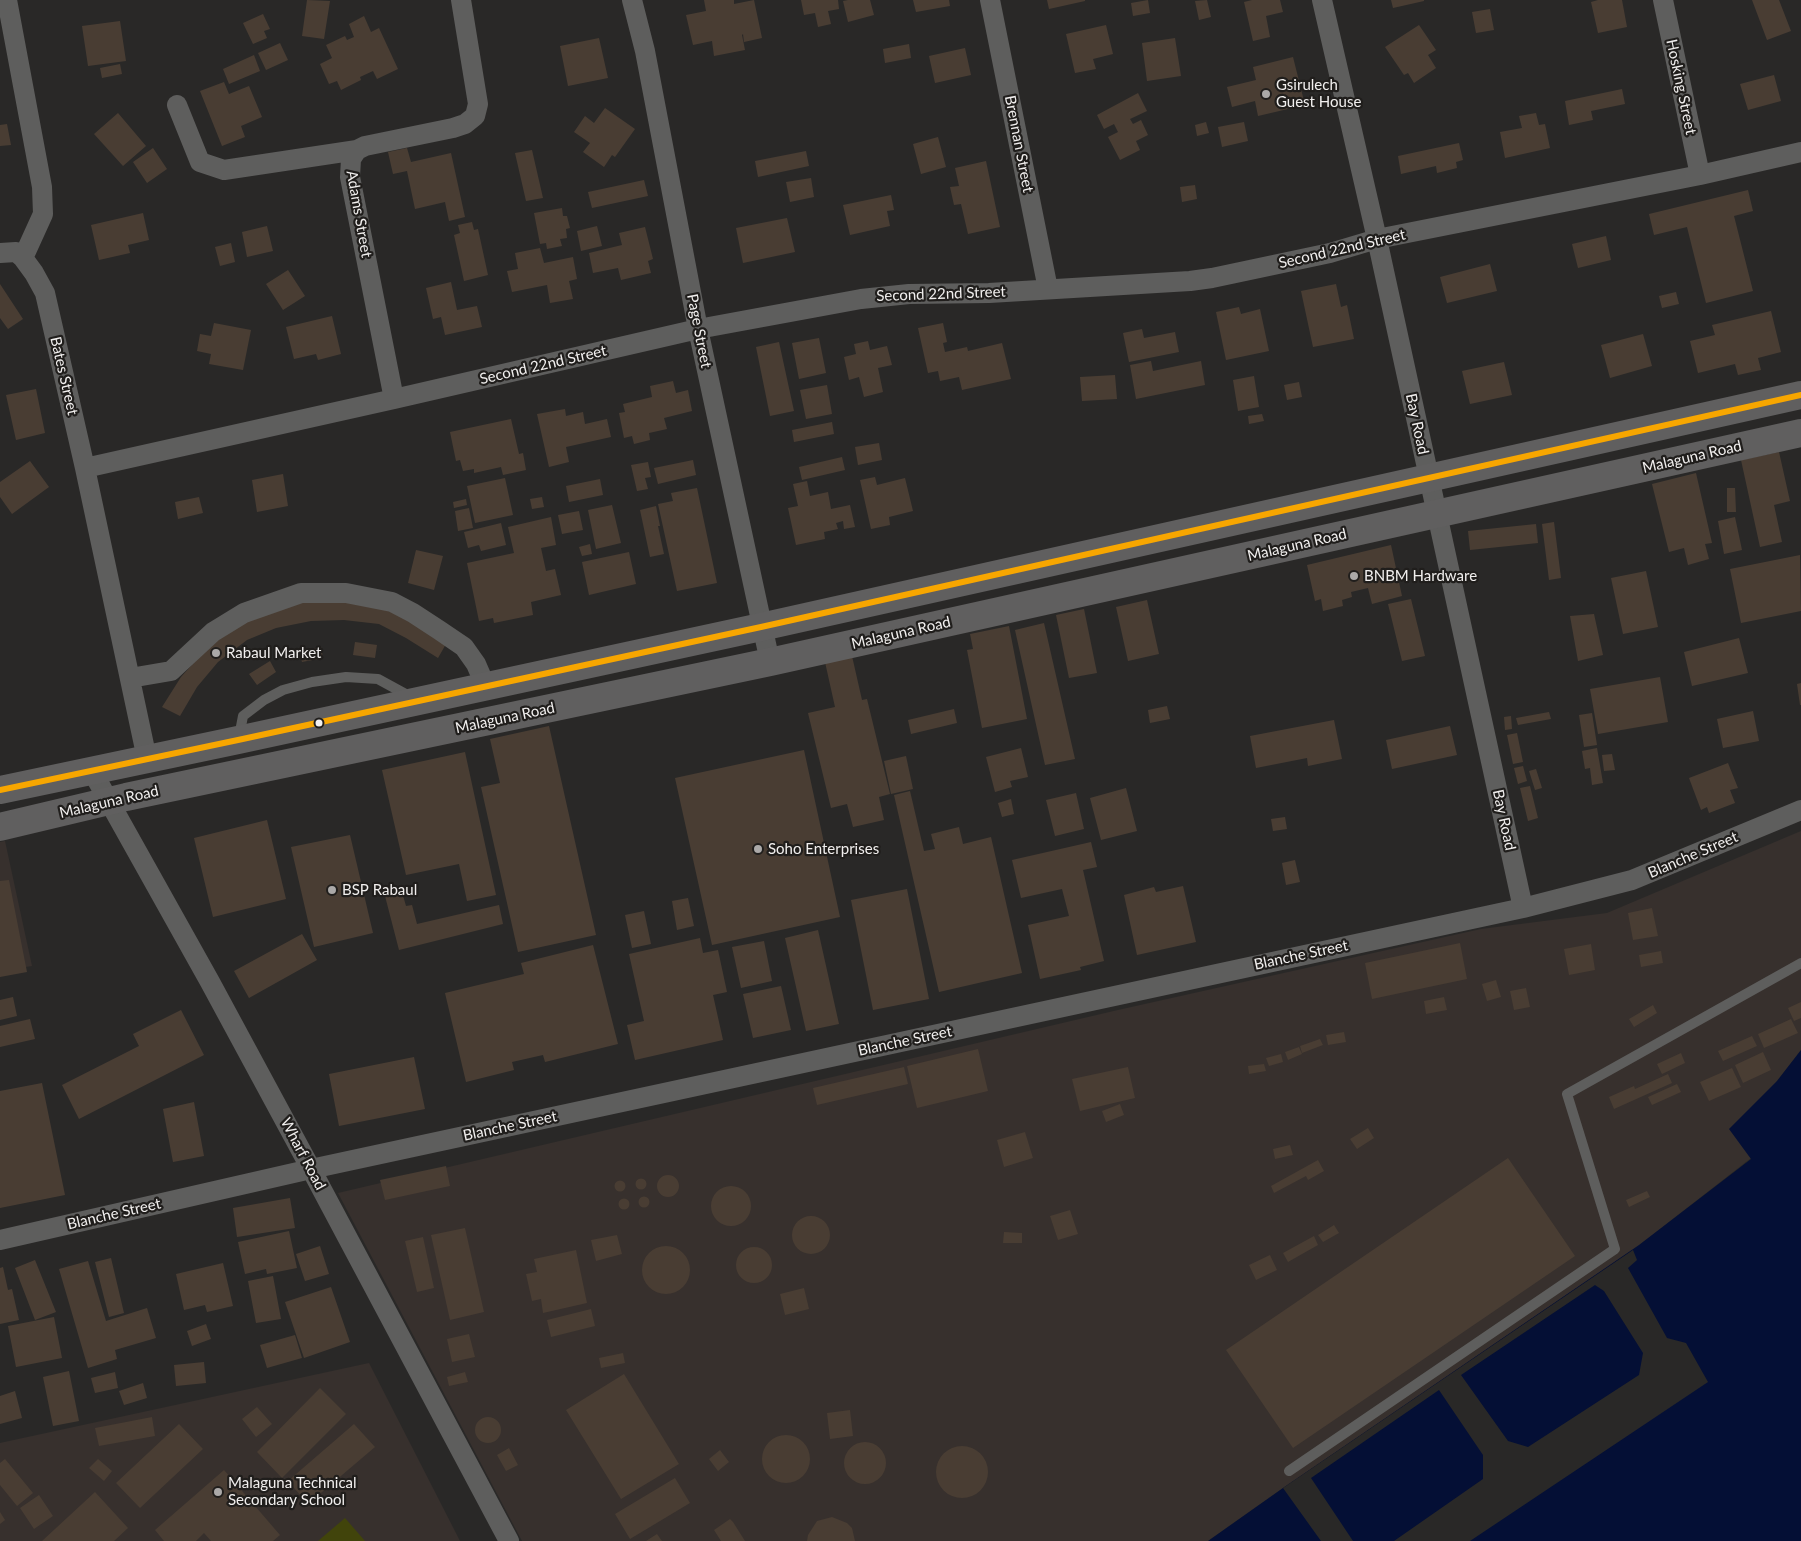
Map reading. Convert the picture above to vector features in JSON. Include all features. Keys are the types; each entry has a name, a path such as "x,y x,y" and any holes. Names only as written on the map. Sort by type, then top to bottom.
{"street":[{"path":"0,253 16,252 23,258 43,214 42,187 8,0"},
{"name":"Adams Street","path":"394,399 350,177 351,159 357,150 374,144 452,128 465,124 475,116 478,104 461,0"},
{"name":"Page Street","path":"632,0 645,51 698,329 770,662"},
{"name":"Brennan Street","path":"990,0 1048,289"},
{"name":"Bay Road","path":"1322,0 1377,239 1523,908"},
{"name":"Hosking Street","path":"1663,0 1700,175"},
{"path":"177,105 200,162 224,170 357,150"},
{"name":"Second 22nd Street","path":"85,468 698,329 884,295 989,293 1190,281 1212,278 1330,253 1377,239 1700,175 1801,152"},
{"name":"Bates Street","path":"23,258 45,293 85,468 147,759"},
{"path":"0,790 761,627 1801,395"},
{"name":"Malaguna Road","path":"0,826 770,662 1801,433"},
{"path":"130,678 171,671 213,632 244,613 302,593 346,593 392,602 413,612 464,647 476,664 486,687"},
{"name":"Wharf Road","path":"92,770 312,1169 509,1541"},
{"name":"Blanche Street","path":"0,1240 312,1169 1523,908 1632,880 1801,810"}],"lane":[{"path":"238,740 243,716 264,700 284,690 312,682 346,677 378,679 418,702"},
{"path":"1289,1470 1615,1249 1567,1094 1801,963"}],"shaded area":[{"path":"1801,831 1801,1050 1777,1081 1751,1158 1633,1250 1208,1541 522,1541 338,1193 1118,1010 1481,929 1607,913"},
{"path":"5,841 32,966 0,971 0,842"},
{"name":"Malaguna Technical Secondary School","path":"369,1363 460,1541 0,1541 0,1443"},
{"path":"345,1518 365,1541 318,1541"}],"water":[{"path":"1801,1050 1801,1541 1208,1541 1639,1245 1751,1159 1729,1129 1777,1081"}],"pier":[{"path":"1633,1250 1637,1260 1628,1268 1667,1338 1686,1343 1708,1382 1470,1541 1394,1541 1483,1479 1483,1455 1439,1390 1311,1478 1353,1541 1321,1541 1283,1488","holes":["1595,1285 1604,1291 1643,1353 1639,1375 1528,1447 1508,1441 1461,1375"]}],"building":[{"path":"307,0 330,1 324,39 302,36"},
{"path":"704,0 734,0 734,4 754,0 762,38 744,42 743,34 742,35 745,50 714,56 712,41 693,45 686,15 706,11"},
{"path":"801,0 838,0 839,9 828,11 831,24 818,27 815,13 804,15"},
{"path":"870,0 874,15 848,22 843,1"},
{"path":"913,0 949,0 950,6 916,12"},
{"path":"1047,0 1085,0 1085,1 1049,9"},
{"path":"1148,0 1150,13 1133,16 1131,3"},
{"path":"1207,0 1211,17 1199,20 1195,1"},
{"path":"1252,0 1280,0 1283,12 1266,16 1270,37 1253,41 1244,2"},
{"path":"1391,0 1424,0 1424,1 1393,8"},
{"path":"1598,0 1622,0 1627,27 1598,33 1591,2"},
{"path":"1752,0 1779,0 1791,31 1767,40"},
{"path":"1490,9 1494,30 1476,33 1472,12"},
{"path":"263,14 270,29 264,31 267,38 253,44 243,23"},
{"path":"364,16 371,32 379,28 398,69 377,79 373,71 360,77 361,80 341,90 337,81 329,84 320,64 332,58 326,45 345,36 347,40 354,37 349,24"},
{"path":"120,21 126,61 88,66 82,26"},
{"path":"1106,25 1113,54 1093,59 1096,69 1075,73 1066,34"},
{"path":"1419,25 1436,50 1428,55 1436,68 1414,83 1408,73 1404,75 1385,47"},
{"path":"599,38 608,78 568,86 560,46"},
{"path":"1175,38 1181,76 1147,81 1142,43"},
{"path":"280,43 288,60 266,70 258,53"},
{"path":"909,44 911,58 885,63 883,49"},
{"path":"965,48 971,75 935,83 929,56"},
{"path":"254,55 260,71 229,84 223,69"},
{"name":"Gsirulech Guest House","path":"1293,57 1305,105 1258,116 1255,101 1232,107 1227,87 1256,80 1253,67"},
{"path":"120,64 122,74 102,78 100,68"},
{"path":"1774,75 1781,101 1748,110 1740,84"},
{"path":"224,82 229,94 249,86 262,117 241,126 245,137 222,146 200,91"},
{"path":"1622,89 1625,104 1591,111 1593,120 1569,125 1565,101"},
{"path":"1138,93 1147,111 1130,119 1133,124 1141,120 1148,135 1136,141 1140,150 1120,160 1108,137 1118,132 1114,124 1104,129 1097,115"},
{"path":"605,108 635,129 615,157 612,155 604,167 583,152 590,143 574,132 585,116 594,123"},
{"path":"118,113 146,146 123,166 94,134"},
{"path":"1536,113 1539,125 1545,124 1550,148 1505,158 1500,132 1522,128 1519,116"},
{"path":"1206,122 1209,133 1197,136 1195,125"},
{"path":"1244,122 1248,141 1222,147 1218,127"},
{"path":"7,124 11,145 0,146 0,125"},
{"path":"938,137 946,167 921,174 913,144"},
{"path":"1459,143 1463,160 1456,162 1457,168 1437,173 1436,166 1401,174 1398,156"},
{"path":"153,148 167,169 147,183 133,162"},
{"path":"407,148 411,162 451,153 465,217 449,221 445,202 415,209 407,171 393,174 388,152"},
{"path":"532,150 543,198 526,201 515,153"},
{"path":"806,151 809,166 758,177 755,161"},
{"path":"986,161 1000,227 968,234 961,204 954,205 950,187 959,186 955,168"},
{"path":"811,178 814,197 790,202 786,182"},
{"path":"644,180 648,196 592,208 588,192"},
{"path":"1195,185 1197,199 1182,202 1180,187"},
{"path":"1748,190 1753,211 1734,216 1753,291 1706,303 1687,227 1654,235 1649,214"},
{"path":"891,195 894,210 887,211 890,226 850,235 843,205"},
{"path":"562,208 563,216 567,216 570,228 566,229 567,238 560,239 562,246 547,249 546,243 540,244 534,213"},
{"path":"143,213 149,240 128,245 130,253 99,260 91,225"},
{"path":"787,218 795,252 743,263 736,228"},
{"path":"472,222 474,230 478,229 488,275 464,281 454,235 460,233 458,225"},
{"path":"267,226 273,251 247,257 242,232"},
{"path":"597,226 602,246 581,251 577,231"},
{"path":"645,227 653,259 648,261 651,273 621,280 618,268 593,273 589,253 622,245 619,233"},
{"path":"1606,236 1611,260 1578,268 1572,244"},
{"path":"231,243 235,262 220,266 215,247"},
{"path":"540,248 544,263 573,257 577,279 569,281 573,299 550,303 547,285 512,292 507,271 518,269 515,253"},
{"path":"1490,264 1497,291 1447,303 1440,277"},
{"path":"288,270 305,296 283,310 266,284"},
{"path":"451,282 457,310 477,306 482,327 445,335 441,317 433,319 426,288"},
{"path":"0,284 23,319 8,329 0,318"},
{"path":"1336,284 1341,307 1347,305 1354,339 1313,347 1301,291"},
{"path":"1676,292 1679,304 1662,308 1659,296"},
{"path":"1239,307 1241,314 1260,309 1269,351 1226,360 1216,312"},
{"path":"1771,311 1781,352 1758,358 1761,370 1738,375 1735,364 1698,373 1690,341 1715,335 1712,325"},
{"path":"332,316 341,354 318,360 316,354 294,359 286,327"},
{"path":"214,323 251,330 243,370 209,364 211,354 197,351 200,334 211,336"},
{"path":"943,323 947,342 943,343 945,352 967,347 968,351 1002,343 1011,379 962,390 959,377 940,381 938,371 928,373 918,328"},
{"path":"1142,329 1144,338 1175,332 1179,352 1129,362 1123,333"},
{"path":"1643,334 1652,366 1610,378 1601,345"},
{"path":"819,338 826,373 799,379 792,343"},
{"path":"868,341 870,350 887,346 892,365 878,368 883,392 864,397 859,377 849,380 844,357 856,354 854,344"},
{"path":"779,342 794,411 770,416 756,347"},
{"path":"1151,361 1153,371 1201,361 1205,385 1136,399 1130,365"},
{"path":"1504,362 1512,395 1470,404 1462,371"},
{"path":"1115,375 1117,399 1082,401 1080,377"},
{"path":"1254,376 1259,407 1238,411 1233,380"},
{"path":"673,381 676,393 688,390 692,411 664,418 667,429 649,433 650,440 634,444 632,436 624,438 619,413 625,412 623,404 652,397 650,386"},
{"path":"1299,382 1302,397 1287,400 1284,385"},
{"path":"827,385 832,414 806,419 800,390"},
{"path":"36,389 45,433 16,440 6,395"},
{"path":"565,409 566,416 583,412 585,424 607,419 611,437 566,447 569,462 549,467 537,414"},
{"path":"1262,414 1264,421 1249,424 1248,416"},
{"path":"511,419 519,454 523,453 526,470 503,475 501,467 474,473 474,469 463,471 460,460 456,461 450,432"},
{"path":"832,422 834,434 794,442 792,430"},
{"path":"879,443 882,460 858,465 855,447"},
{"path":"1779,452 1790,501 1774,505 1782,542 1760,547 1741,460"},
{"path":"842,457 845,470 802,480 799,467"},
{"path":"693,460 696,475 658,484 654,468"},
{"path":"30,461 49,487 12,514 0,497 0,482"},
{"path":"648,462 651,477 645,478 648,489 637,491 631,465"},
{"path":"1696,473 1712,543 1705,544 1709,559 1688,565 1684,548 1669,552 1652,484"},
{"path":"283,474 288,506 257,512 252,480"},
{"path":"875,477 877,485 905,478 913,511 889,517 890,525 871,529 860,480"},
{"path":"505,478 513,515 475,523 467,486"},
{"path":"600,479 603,495 569,502 566,486"},
{"path":"807,481 810,496 828,492 831,509 850,505 855,527 844,529 843,521 836,523 838,529 824,532 825,539 796,545 788,508 798,506 793,484"},
{"path":"697,488 717,583 677,591 658,504 673,501 671,493"},
{"path":"1727,488 1735,488 1736,512 1727,512"},
{"path":"199,497 203,513 178,519 175,502"},
{"path":"542,497 544,507 532,509 530,499"},
{"path":"466,499 467,505 454,508 453,502"},
{"path":"612,505 621,543 596,549 588,510"},
{"path":"656,506 664,554 650,557 640,510"},
{"path":"469,508 473,528 458,531 455,511"},
{"path":"579,511 583,530 562,534 558,515"},
{"path":"551,517 556,545 541,548 546,571 555,569 561,595 531,602 533,615 494,623 493,618 479,621 467,563 514,553 508,527"},
{"path":"1735,517 1742,550 1724,554 1718,521"},
{"path":"1554,522 1561,578 1549,580 1542,524"},
{"path":"501,523 506,545 481,551 479,545 468,548 464,532"},
{"path":"1536,524 1538,543 1470,550 1468,531"},
{"path":"590,544 592,554 582,556 579,547"},
{"name":"BNBM Hardware","path":"1391,545 1402,596 1372,604 1368,588 1351,592 1352,597 1342,600 1343,606 1323,611 1321,599 1315,601 1307,565"},
{"path":"416,550 443,556 434,590 408,583"},
{"path":"629,552 636,584 589,595 582,562"},
{"path":"1800,555 1801,611 1741,623 1730,569"},
{"path":"1646,571 1658,627 1623,634 1611,578"},
{"path":"1411,599 1425,656 1402,661 1388,604"},
{"name":"Rabaul Market","path":"349,600 387,610 421,624 446,644 438,658 379,624 344,620 311,621 276,628 247,640 218,662 197,687 180,716 162,707 181,677 207,648 237,627 272,609 310,601"},
{"path":"1147,600 1159,654 1128,661 1116,607"},
{"path":"1084,609 1097,673 1069,678 1056,615"},
{"path":"1594,614 1603,655 1578,661 1570,616"},
{"path":"1044,623 1075,759 1045,765 1015,630"},
{"path":"1009,626 1027,719 982,728 967,650 973,649 970,634"},
{"path":"1739,638 1748,673 1692,686 1684,652"},
{"path":"355,642 377,645 375,658 353,655"},
{"path":"321,647 323,658 302,662 299,651"},
{"path":"852,656 862,700 867,699 890,794 879,797 884,820 853,827 847,804 831,808 808,713 835,707 825,662"},
{"path":"270,661 276,672 257,685 249,674"},
{"path":"1660,677 1668,722 1598,734 1590,689"},
{"path":"1801,683 1801,705 1800,705 1797,684"},
{"path":"1167,706 1170,719 1150,723 1148,710"},
{"path":"954,709 957,723 911,734 908,720"},
{"path":"1753,711 1759,741 1723,748 1717,719"},
{"path":"1549,712 1551,719 1518,725 1516,718"},
{"path":"1592,713 1597,745 1584,747 1579,715"},
{"path":"1511,716 1512,729 1505,730 1504,717"},
{"path":"1334,720 1342,759 1308,766 1307,758 1256,768 1250,736"},
{"path":"549,726 596,935 518,952 481,787 500,783 490,739"},
{"path":"1450,726 1457,755 1392,769 1386,740"},
{"path":"1517,733 1523,762 1513,764 1507,735"},
{"path":"1021,748 1028,777 1010,781 1012,787 995,792 986,757"},
{"path":"1597,748 1603,783 1592,785 1590,768 1585,769 1582,751"},
{"name":"Soho Enterprises","path":"804,750 840,917 712,945 675,778"},
{"path":"465,752 496,895 467,901 459,864 406,875 382,770"},
{"path":"1612,754 1615,770 1604,771 1602,755"},
{"path":"906,756 913,789 891,794 884,761"},
{"path":"1728,763 1738,788 1730,790 1735,803 1709,813 1707,807 1701,810 1689,778"},
{"path":"1523,766 1527,781 1518,784 1514,768"},
{"path":"1536,769 1542,788 1535,790 1529,771"},
{"path":"1530,786 1538,818 1528,821 1520,788"},
{"path":"1126,788 1137,831 1101,840 1090,798"},
{"path":"910,791 924,851 935,849 931,834 959,827 963,844 991,837 1022,973 939,992 894,795"},
{"path":"1076,793 1084,829 1055,836 1046,800"},
{"path":"1011,799 1014,814 1002,817 998,803"},
{"path":"1285,817 1287,829 1273,831 1271,819"},
{"path":"267,820 286,899 213,917 194,838"},
{"name":"BSP Rabaul","path":"350,835 373,933 314,947 291,847"},
{"path":"1091,842 1097,867 1083,870 1104,961 1080,967 1081,970 1040,979 1028,925 1069,916 1062,889 1021,898 1012,860"},
{"path":"1295,860 1300,882 1286,885 1282,863"},
{"path":"9,880 27,972 0,977 0,881"},
{"path":"1183,886 1196,942 1137,955 1124,895 1154,887 1156,892"},
{"path":"907,889 929,999 873,1010 851,900"},
{"path":"402,892 406,906 412,905 417,924 499,905 503,924 399,950 385,896"},
{"path":"688,898 694,926 677,930 672,901"},
{"path":"1652,908 1658,936 1633,940 1628,913"},
{"path":"644,911 651,944 632,948 625,915"},
{"path":"818,930 839,1024 806,1031 785,938"},
{"path":"302,934 317,960 249,998 234,971"},
{"path":"700,938 703,953 718,950 727,992 713,995 723,1040 635,1060 627,1025 644,1021 629,954"},
{"path":"764,941 772,981 741,988 732,947"},
{"path":"1460,943 1467,979 1372,999 1365,963"},
{"path":"1591,944 1595,970 1569,975 1564,949"},
{"path":"593,945 618,1044 545,1062 543,1055 512,1062 514,1070 466,1082 445,993 524,974 521,963"},
{"path":"1661,951 1663,963 1641,967 1639,955"},
{"path":"1496,980 1501,997 1487,1001 1482,984"},
{"path":"781,986 791,1030 753,1038 743,994"},
{"path":"1526,988 1530,1007 1514,1010 1510,991"},
{"path":"13,997 17,1016 0,1020 0,1000"},
{"path":"1444,997 1447,1010 1426,1014 1424,1001"},
{"path":"1801,1002 1801,1018 1794,1021 1788,1008"},
{"path":"1653,1005 1657,1013 1634,1027 1629,1019"},
{"path":"181,1010 204,1055 79,1119 62,1085 139,1046 133,1034"},
{"path":"30,1019 35,1039 0,1047 0,1026"},
{"path":"1791,1019 1798,1033 1764,1048 1758,1034"},
{"path":"1344,1032 1346,1042 1328,1045 1326,1035"},
{"path":"1752,1036 1757,1046 1723,1061 1718,1051"},
{"path":"1320,1039 1323,1045 1302,1053 1300,1046"},
{"path":"1299,1047 1302,1054 1288,1060 1285,1052"},
{"path":"978,1049 988,1091 917,1108 907,1066"},
{"path":"1763,1052 1771,1070 1743,1083 1735,1065"},
{"path":"1681,1053 1685,1063 1662,1074 1657,1064"},
{"path":"1281,1054 1283,1062 1269,1066 1266,1058"},
{"path":"414,1057 425,1109 339,1126 329,1074"},
{"path":"1264,1064 1266,1071 1249,1074 1248,1066"},
{"path":"904,1067 908,1084 817,1105 813,1088"},
{"path":"1128,1067 1135,1098 1080,1111 1072,1079"},
{"path":"1732,1068 1741,1087 1709,1101 1700,1082"},
{"path":"1668,1074 1672,1083 1614,1109 1609,1097 1634,1086 1635,1089"},
{"path":"42,1083 65,1195 0,1208 0,1091"},
{"path":"1677,1084 1681,1092 1652,1105 1648,1097"},
{"path":"194,1102 204,1156 173,1162 163,1109"},
{"path":"1120,1104 1124,1115 1106,1122 1102,1111"},
{"path":"1368,1128 1374,1138 1357,1149 1350,1139"},
{"path":"1025,1132 1033,1158 1004,1167 997,1140"},
{"path":"1290,1145 1293,1155 1275,1159 1273,1149"},
{"path":"1508,1158 1575,1256 1293,1448 1226,1350"},
{"path":"1318,1160 1324,1171 1308,1180 1306,1176 1274,1193 1271,1186"},
{"path":"446,1166 450,1186 385,1200 380,1180"},
{"path":"664,1175 672,1175 679,1182 679,1190 672,1197 664,1197 657,1190 657,1182"},
{"path":"639,1179 643,1179 646,1184 645,1188 639,1189 636,1186 636,1182"},
{"path":"618,1181 622,1181 625,1186 624,1190 618,1191 615,1188 615,1184"},
{"path":"735,1186 742,1189 748,1195 751,1206 750,1214 742,1223 735,1226 727,1226 720,1223 712,1214 711,1202 714,1195 723,1187"},
{"path":"1647,1191 1650,1197 1629,1207 1626,1200"},
{"path":"644,1196 650,1202 644,1208 638,1202"},
{"path":"290,1198 295,1228 237,1237 233,1208"},
{"path":"624,1198 630,1204 624,1210 618,1204"},
{"path":"1070,1210 1078,1234 1058,1240 1050,1216"},
{"path":"811,1216 824,1222 830,1235 824,1248 811,1254 798,1248 792,1235 798,1222"},
{"path":"1334,1225 1339,1233 1323,1242 1318,1235"},
{"path":"465,1228 484,1312 450,1320 431,1235"},
{"path":"289,1231 297,1268 267,1274 266,1269 245,1274 238,1242"},
{"path":"1004,1232 1022,1233 1022,1243 1003,1243"},
{"path":"617,1235 622,1254 596,1261 591,1240"},
{"path":"1314,1236 1318,1245 1288,1262 1283,1253"},
{"path":"423,1237 434,1288 417,1292 405,1241"},
{"path":"320,1246 329,1274 305,1281 296,1254"},
{"path":"661,1246 671,1246 680,1250 686,1256 689,1261 689,1279 680,1290 671,1294 661,1294 652,1290 646,1284 642,1275 642,1265 646,1256 652,1250"},
{"path":"754,1247 766,1253 772,1265 766,1277 754,1283 742,1277 736,1265 742,1253"},
{"path":"576,1250 587,1303 543,1313 541,1299 532,1301 526,1274 537,1272 534,1259"},
{"path":"1270,1255 1277,1270 1256,1280 1249,1265"},
{"path":"111,1258 124,1313 109,1317 95,1262"},
{"path":"35,1260 56,1312 35,1320 15,1268"},
{"path":"88,1261 106,1321 147,1308 156,1338 115,1350 117,1359 88,1368 59,1269"},
{"path":"223,1263 233,1306 207,1312 205,1305 184,1310 176,1274"},
{"path":"3,1267 8,1290 12,1289 19,1320 0,1324 0,1268"},
{"path":"273,1276 281,1319 256,1323 248,1281"},
{"path":"331,1287 350,1342 304,1358 285,1302"},
{"path":"804,1288 809,1309 785,1315 780,1294"},
{"path":"591,1309 595,1326 551,1337 547,1320"},
{"path":"54,1317 62,1358 16,1367 8,1326"},
{"path":"206,1324 211,1339 192,1346 187,1331"},
{"path":"469,1334 475,1357 452,1362 447,1339"},
{"path":"295,1335 302,1358 267,1368 260,1345"},
{"path":"623,1353 625,1363 601,1368 599,1358"},
{"path":"204,1362 206,1383 176,1386 174,1365"},
{"path":"69,1371 79,1421 53,1426 43,1377"},
{"path":"115,1372 118,1388 95,1393 91,1378"},
{"path":"465,1372 468,1382 449,1386 447,1377"},
{"path":"624,1374 679,1464 621,1499 566,1410"},
{"path":"143,1383 147,1398 124,1405 119,1391"},
{"path":"320,1388 346,1414 282,1478 257,1452"},
{"path":"15,1391 22,1418 0,1424 0,1396"},
{"path":"257,1407 272,1424 256,1437 242,1419"},
{"path":"850,1410 853,1436 830,1439 827,1413"},
{"path":"152,1417 155,1436 99,1446 95,1428"},
{"path":"488,1417 497,1421 501,1430 497,1439 488,1443 479,1439 475,1430 479,1421"},
{"path":"179,1424 203,1449 140,1508 116,1483"},
{"path":"354,1424 375,1447 308,1504 288,1481"},
{"path":"781,1435 791,1435 803,1442 810,1454 810,1464 803,1476 791,1483 781,1483 773,1479 766,1472 762,1464 762,1454 766,1446 773,1439"},
{"path":"869,1442 877,1445 883,1451 886,1463 883,1475 877,1481 861,1484 853,1481 847,1475 844,1459 847,1451 853,1445"},
{"path":"962,1446 976,1450 984,1458 988,1472 984,1486 976,1494 962,1498 948,1494 940,1486 936,1472 940,1458 948,1450"},
{"path":"509,1448 518,1465 506,1471 497,1455"},
{"path":"720,1450 729,1462 718,1471 709,1459"},
{"path":"5,1459 33,1493 17,1506 0,1485 0,1463"},
{"path":"98,1459 112,1471 104,1481 89,1468"},
{"path":"224,1470 280,1535 273,1541 211,1541 204,1533 196,1541 164,1541 155,1530"},
{"path":"675,1478 690,1503 630,1539 615,1514"},
{"path":"95,1492 128,1528 114,1541 42,1541"},
{"path":"39,1495 53,1516 34,1529 20,1508"},
{"path":"0,1512 5,1520 0,1524"},
{"path":"832,1517 847,1523 852,1528 855,1541 807,1541 808,1535 817,1521"},
{"path":"730,1519 745,1541 721,1541 714,1530"},
{"path":"657,1534 662,1541 646,1541"}],"transit line":[{"path":"0,790 761,627 1801,395"}],"place":[{"name":"Gsirulech Guest House","path":"1266,94"},
{"name":"BNBM Hardware","path":"1354,576"},
{"name":"Rabaul Market","path":"216,653"},
{"name":"Soho Enterprises","path":"758,849"},
{"name":"BSP Rabaul","path":"332,890"},
{"name":"Malaguna Technical Secondary School","path":"218,1492"}]}
